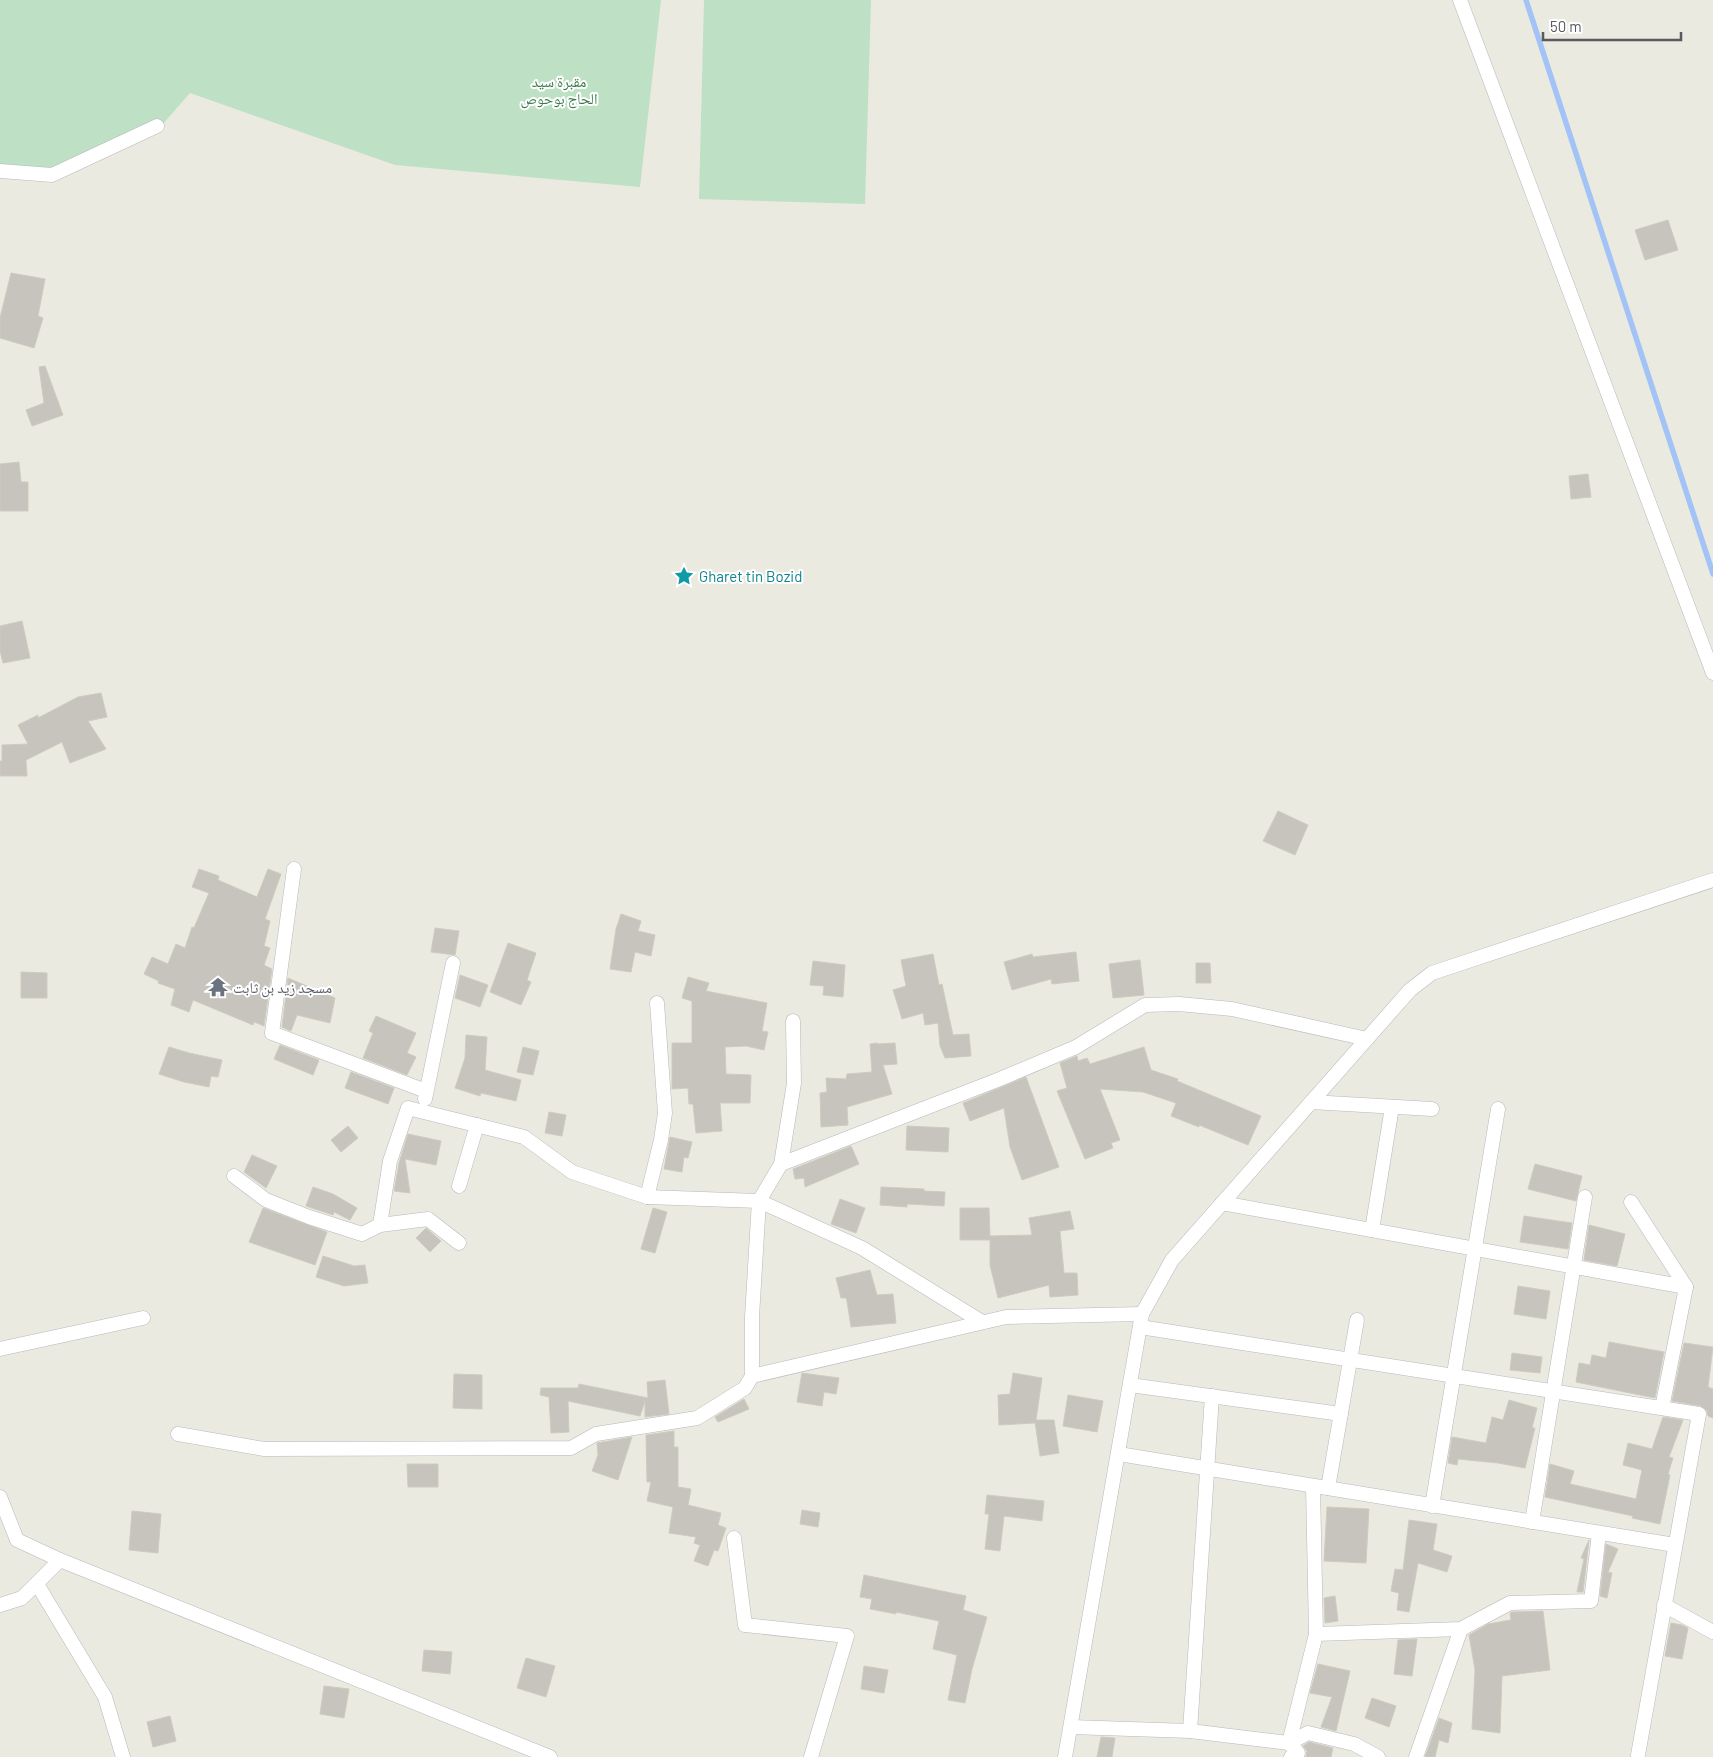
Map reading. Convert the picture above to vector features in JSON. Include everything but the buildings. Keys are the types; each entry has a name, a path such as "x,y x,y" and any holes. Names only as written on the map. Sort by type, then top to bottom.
{"street":[{"path":"1460,0 1713,673"},
{"path":"0,172 52,175 157,126"},
{"path":"294,870 272,1032 426,1092"},
{"path":"1065,1757 1141,1320 1172,1260 1410,990 1432,973 1713,880"},
{"path":"422,1111 453,963"},
{"path":"647,1197 661,1140 665,1113 657,1003"},
{"path":"781,1164 1076,1047 1145,1005 1178,1004 1232,1009 1367,1039"},
{"path":"178,1434 264,1449 571,1448 596,1434 697,1418 745,1388 752,1376 752,1317 759,1201 781,1164 794,1083 793,1021"},
{"path":"1311,1102 1432,1109"},
{"path":"1372,1230 1392,1107"},
{"path":"380,1225 390,1161 408,1108 524,1137 572,1172 647,1197 759,1201 862,1248 982,1322"},
{"path":"1432,1506 1498,1110"},
{"path":"459,1186 477,1125"},
{"path":"234,1176 266,1200 309,1217 362,1234 380,1225 428,1219 460,1243"},
{"path":"1532,1522 1585,1197"},
{"path":"1631,1202 1686,1287 1662,1408"},
{"path":"1222,1203 1686,1287"},
{"path":"752,1376 1006,1317 1141,1320 1350,1359 1699,1414 1674,1545 1638,1755"},
{"path":"0,1349 143,1318"},
{"path":"1328,1488 1357,1320"},
{"path":"1130,1385 1341,1414"},
{"path":"1190,1731 1212,1396"},
{"path":"1119,1454 1674,1545"},
{"path":"1289,1743 1316,1634 1313,1486"},
{"path":"0,1497 17,1540 60,1560 550,1757"},
{"path":"1316,1634 1461,1628 1510,1603 1590,1601 1599,1533"},
{"path":"734,1538 745,1626 848,1636 811,1757"},
{"path":"0,1605 22,1598 60,1560"},
{"path":"37,1584 105,1696 123,1757"},
{"path":"1664,1605 1713,1632"},
{"path":"1416,1757 1461,1628"},
{"path":"1071,1727 1190,1731 1289,1743 1308,1733 1354,1744 1378,1757"},
{"path":"1289,1743 1298,1753 1291,1757"}],"green space":[{"name":"مقبرة سيد الحاج بوحوص","path":"0,0 661,0 640,187 395,165 190,93 162,125 34,178 0,173"},
{"path":"704,0 871,0 865,204 699,199"}],"waterway":[{"path":"1526,0 1713,574"}],"place":[{"name":"Gharet tin Bozid","path":"684,576"},
{"name":"مسجد زيد بن ثابت","path":"218,987"}]}
